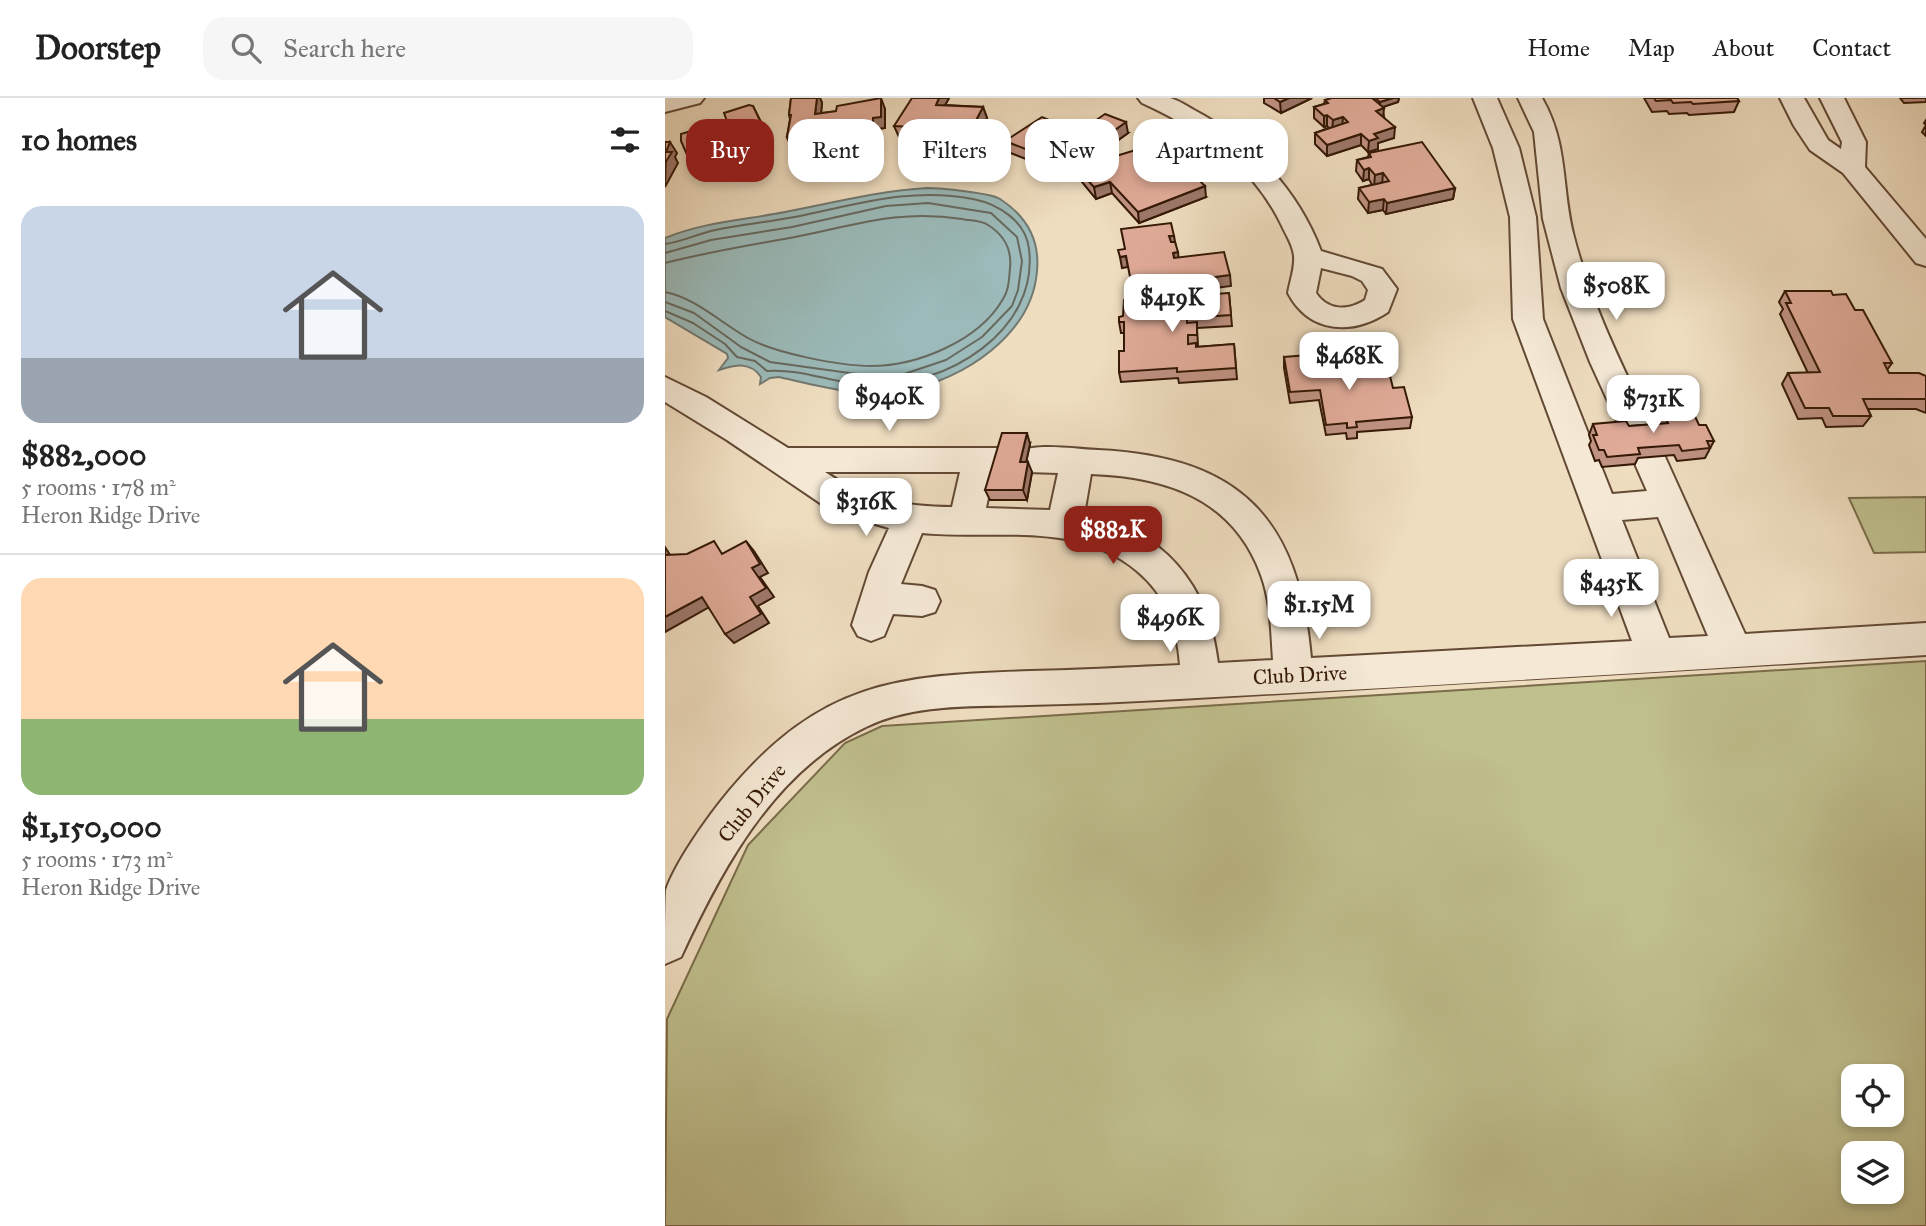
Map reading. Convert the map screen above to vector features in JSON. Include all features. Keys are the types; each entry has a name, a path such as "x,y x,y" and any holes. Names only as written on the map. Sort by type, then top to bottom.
{"street":[{"path":"665,104 692,98"},
{"path":"1150,98 1197,120 1243,154 1273,187 1308,256"},
{"path":"1485,98 1513,168 1526,234 1528,319 1656,654"},
{"path":"1530,98 1551,143 1559,235 1587,319 1733,650"},
{"path":"1792,98 1819,145 1852,168 1926,257"},
{"path":"1832,98 1854,142 1852,168"},
{"path":"1526,234 1559,235"},
{"path":"1552,379 1611,373"},
{"path":"669,395 783,460 840,499 876,513 910,520 1065,524 1093,528 1131,544 1169,578 1193,620 1199,647 1200,681"},
{"path":"783,460 1077,460 1140,465 1176,474 1210,490 1239,511 1264,541 1280,576 1287,612 1293,676"},
{"path":"966,523 1003,460"},
{"path":"1065,524 1077,460"},
{"path":"1600,508 1669,503"},
{"path":"910,520 875,612 922,601"},
{"name":"Club Drive","path":"665,941 695,880 756,792 784,761 814,735 849,715 885,701 945,691 1200,681 1926,639"}],"shaded area":[{"path":"1926,497 1926,552 1874,553 1849,498"},
{"path":"1926,661 1926,1226 665,1226 667,1019 748,845 845,743 882,726"}],"water":[{"path":"927,188 976,193 1000,199 1024,221 1036,249 1037,271 1032,294 1023,315 1009,334 991,350 950,376 927,385 889,393 842,390 779,377 770,378 760,384 761,377 747,366 719,370 728,358 727,354 665,317 665,238 709,225 873,195"}],"building":[{"path":"791,98 817,98 815,114 836,111 837,106 881,98 881,117 873,119 790,119"},
{"path":"912,98 939,98 936,105 983,107 977,119 898,119"},
{"path":"1372,98 1384,108 1376,111 1395,127 1374,134 1378,138 1369,141 1361,134 1327,145 1315,133 1348,122 1343,117 1333,120 1314,107 1328,103 1325,100"},
{"path":"1375,98 1393,98 1380,102"},
{"path":"1654,98 1737,98 1739,101 1693,104 1673,103 1671,100 1656,101"},
{"path":"749,105 753,106 759,119 726,119 724,113"},
{"path":"1105,114 1118,119 1098,119"},
{"path":"1025,128 1025,149 1011,143 1011,137"},
{"path":"686,133 686,152 681,141 681,134"},
{"path":"665,142 670,142 666,152 672,152 665,163"},
{"path":"1422,142 1455,188 1387,203 1384,199 1369,202 1359,188 1389,181 1383,173 1375,175 1369,168 1364,170 1357,160 1371,157 1369,153"},
{"path":"1133,151 1133,182 1201,182 1205,186 1138,212 1110,182 1119,182 1119,155"},
{"path":"1089,182 1110,182 1094,187"},
{"path":"1171,223 1174,236 1169,236 1171,242 1175,242 1178,252 1173,253 1174,258 1224,252 1230,275 1185,281 1183,275 1137,285 1137,281 1131,282 1126,256 1120,257 1118,250 1125,249 1121,229"},
{"path":"1785,291 1831,291 1833,295 1846,294 1855,310 1863,310 1892,363 1884,363 1889,373 1919,373 1926,376 1926,399 1863,399 1871,416 1833,416 1829,408 1805,408 1788,373 1820,372 1786,303 1791,303"},
{"path":"1229,293 1231,315 1187,318 1187,323 1197,322 1197,335 1188,335 1188,344 1196,343 1196,347 1234,344 1236,368 1119,372 1119,351 1124,351 1124,322 1119,322 1119,317 1123,316 1124,300"},
{"path":"1321,354 1325,374 1388,368 1393,388 1404,387 1412,417 1356,422 1357,427 1347,428 1347,423 1326,425 1320,390 1290,392 1284,357"},
{"path":"1691,408 1699,425 1706,425 1714,441 1707,441 1710,448 1682,451 1679,445 1638,448 1640,454 1607,457 1604,450 1599,450 1593,435 1597,435 1593,424 1626,421 1629,426 1668,423 1662,411"},
{"path":"1002,433 1027,433 1020,462 1028,462 1023,490 985,490"},
{"path":"714,541 722,554 746,541 760,564 752,568 766,588 750,597 761,614 725,634 702,597 665,617 665,555 687,554"}]}
